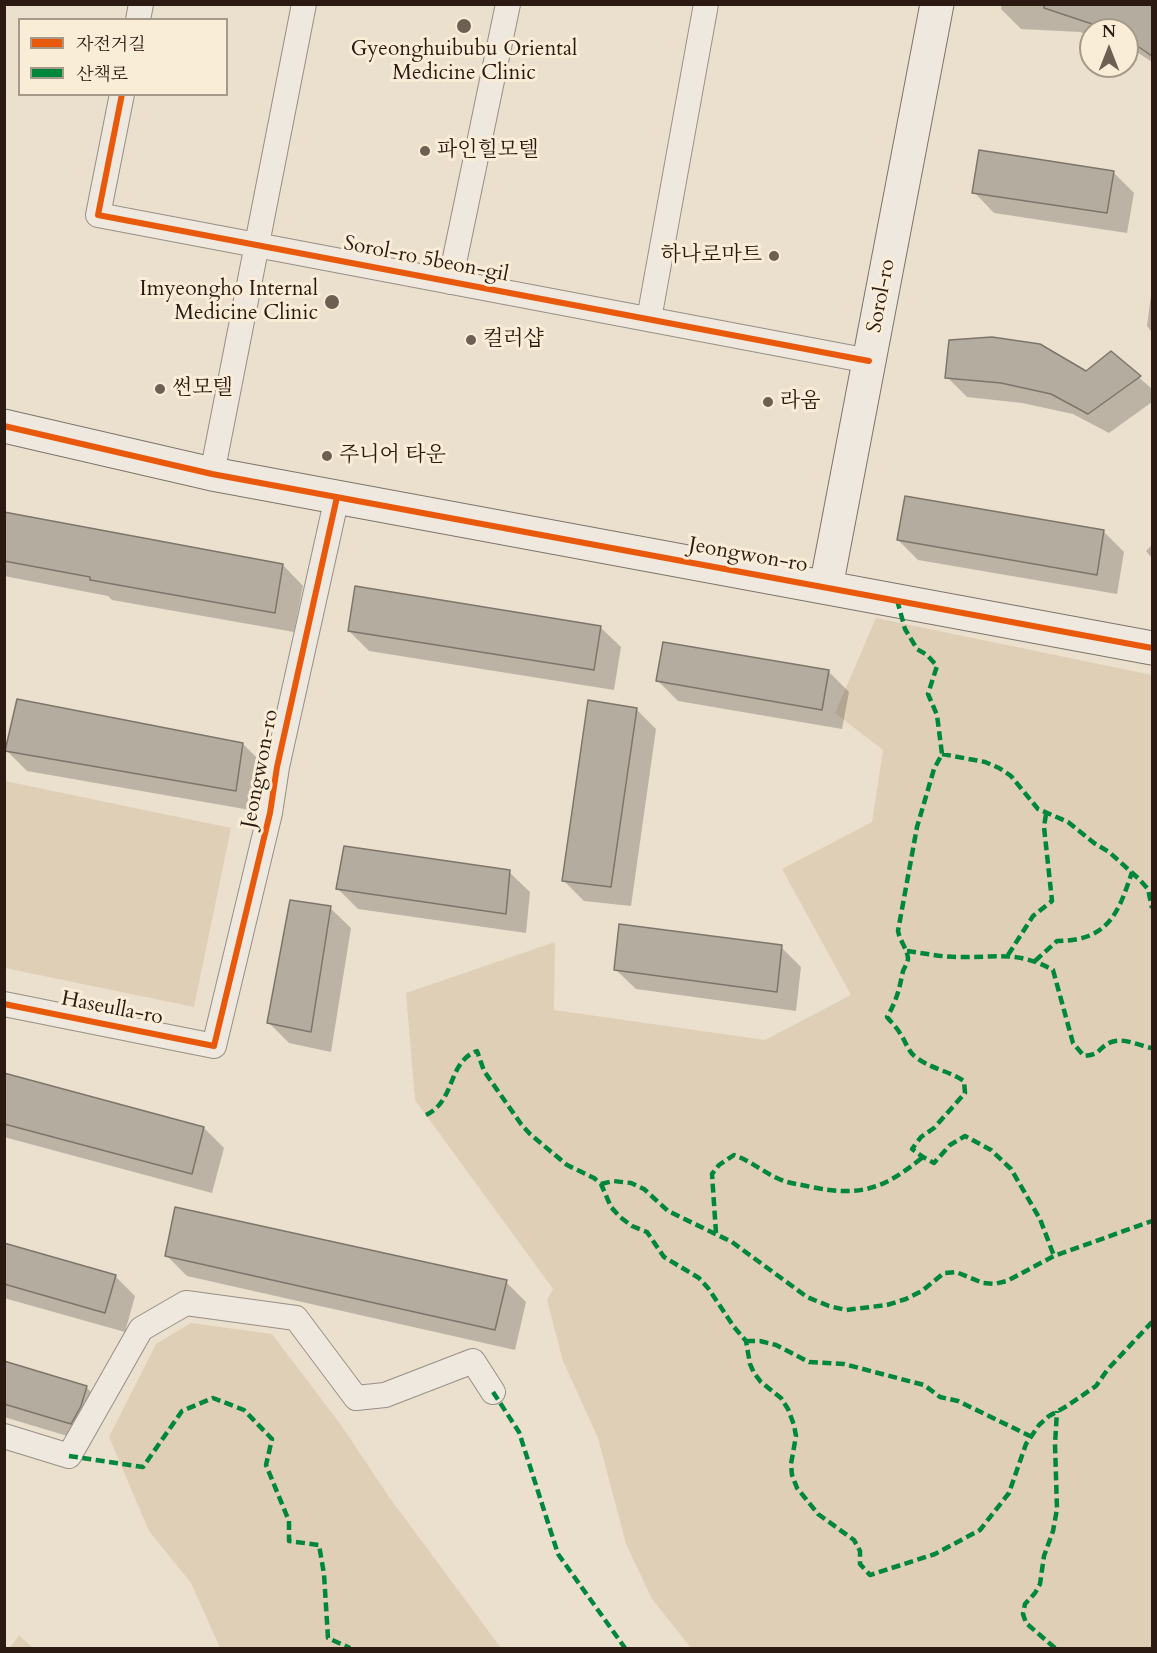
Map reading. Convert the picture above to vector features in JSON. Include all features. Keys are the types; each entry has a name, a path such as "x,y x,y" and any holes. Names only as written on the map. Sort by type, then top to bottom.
{"street":[{"path":"212,474 304,4"},
{"name":"Sorol-ro 5beon-gil","path":"450,282 508,4"},
{"path":"649,319 706,4"},
{"name":"Sorol-ro","path":"826,587 938,4"},
{"name":"Sorol-ro 5beon-gil","path":"122,96 98,215 869,361"},
{"name":"Jeongwon-ro","path":"4,426 212,474 1152,648"},
{"name":"Jeongwon-ro","path":"214,1046 270,813 277,767 337,497"},
{"name":"Haseulla-ro","path":"4,1005 214,1046"},
{"path":"4,1436 69,1456 141,1329 186,1303 296,1318 356,1398 385,1395 473,1361 494,1392"}],"shaded area":[{"path":"876,618 1152,675 1152,1648 691,1648 652,1599 626,1544 598,1438 563,1361 547,1300 553,1289 415,1100 406,993 555,942 554,1010 765,1040 851,995 782,869 872,822 883,750 835,713"},
{"path":"5,781 231,828 194,1007 5,968"},
{"path":"191,1323 272,1334 341,1425 389,1497 501,1648 220,1648 191,1583 149,1531 109,1437 156,1344"},
{"path":"19,1635 33,1648 10,1648"}],"building":[{"path":"1044,4 1152,4 1152,56 1139,47 1139,18 1079,20 1044,8"},
{"path":"979,150 1114,171 1107,213 972,193"},
{"path":"992,337 1040,344 1086,371 1111,351 1141,376 1088,414 1051,394 1001,383 945,378 949,340"},
{"path":"905,496 1104,530 1097,575 897,540"},
{"path":"4,512 283,564 275,613 90,580 90,577 4,561"},
{"path":"355,586 601,626 594,670 348,631"},
{"path":"663,642 829,670 822,710 656,681"},
{"path":"17,699 243,743 236,791 5,751"},
{"path":"588,700 637,708 611,887 562,881"},
{"path":"344,846 510,870 506,914 336,889"},
{"path":"290,900 331,906 311,1032 267,1023"},
{"path":"619,924 782,945 777,992 614,970"},
{"path":"4,1073 204,1127 192,1174 4,1124"},
{"path":"175,1207 507,1280 495,1330 165,1256"},
{"path":"4,1243 116,1275 105,1313 4,1284"},
{"path":"4,1361 87,1386 81,1406 71,1424 4,1404"}],"marked path":[{"path":"897,600 905,629 917,649 927,655 937,666 928,694 937,715 942,754 934,769 917,827 898,931 908,960 887,1017 914,1056 964,1081 965,1093 912,1149 934,1163 950,1145 965,1136 991,1150 1011,1169 1040,1219 1054,1256"},
{"path":"942,754 985,762 1011,776 1038,809 1068,822 1109,852 1139,879 1148,889 1152,908"},
{"path":"1008,955 1033,916 1052,901 1044,827 1046,814"},
{"path":"1035,961 1057,941 1088,936 1099,931 1108,923 1121,901 1132,872"},
{"path":"907,951 951,957 1017,957 1040,964 1053,970 1073,1043 1084,1056 1096,1053 1114,1041 1125,1041 1152,1048"},
{"path":"426,1115 436,1109 442,1101 456,1072 467,1056 477,1051 484,1071 530,1134 567,1165 594,1178 601,1184 611,1207 620,1217 632,1226 647,1232 664,1257 699,1278 746,1341 754,1373 761,1382 781,1398 788,1409 796,1436 791,1464 797,1488 818,1514 854,1540 860,1551 860,1564 870,1575 935,1554 980,1530 1009,1493 1026,1444 1039,1425 1096,1386 1108,1369 1152,1322"},
{"path":"716,1233 712,1174 719,1165 734,1155 783,1181 844,1191 871,1188 884,1183 923,1157"},
{"path":"601,1184 613,1181 631,1183 644,1189 668,1211 732,1242 807,1297 846,1310 887,1305 906,1299 922,1291 944,1273 956,1272 983,1283 994,1284 1007,1281 1054,1256 1152,1221"},
{"path":"746,1341 760,1341 776,1345 809,1362 844,1364 924,1385 940,1397 958,1401 1030,1436"},
{"path":"493,1392 519,1432 558,1554 625,1648"},
{"path":"69,1456 143,1467 182,1411 213,1398 244,1410 272,1439 266,1465 289,1521 289,1541 319,1545 324,1574 328,1638 350,1648"},
{"path":"1055,1648 1026,1623 1023,1614 1025,1604 1040,1584 1044,1556 1053,1531 1057,1509 1055,1444 1057,1411"}],"cycle path":[{"path":"122,96 98,215 869,361"},
{"path":"4,426 212,474 1152,648"},
{"path":"4,1004 214,1046 270,813 277,767 337,497"}],"place":[{"name":"Gyeonghuibubu Oriental Medicine Clinic","path":"464,26"},
{"name":"파인힐모텔","path":"425,151"},
{"name":"하나로마트","path":"774,256"},
{"name":"Imyeongho Internal Medicine Clinic","path":"332,302"},
{"name":"컬러샵","path":"471,340"},
{"name":"썬모텔","path":"160,389"},
{"name":"라움","path":"768,402"},
{"name":"주니어 타운","path":"327,456"}]}
